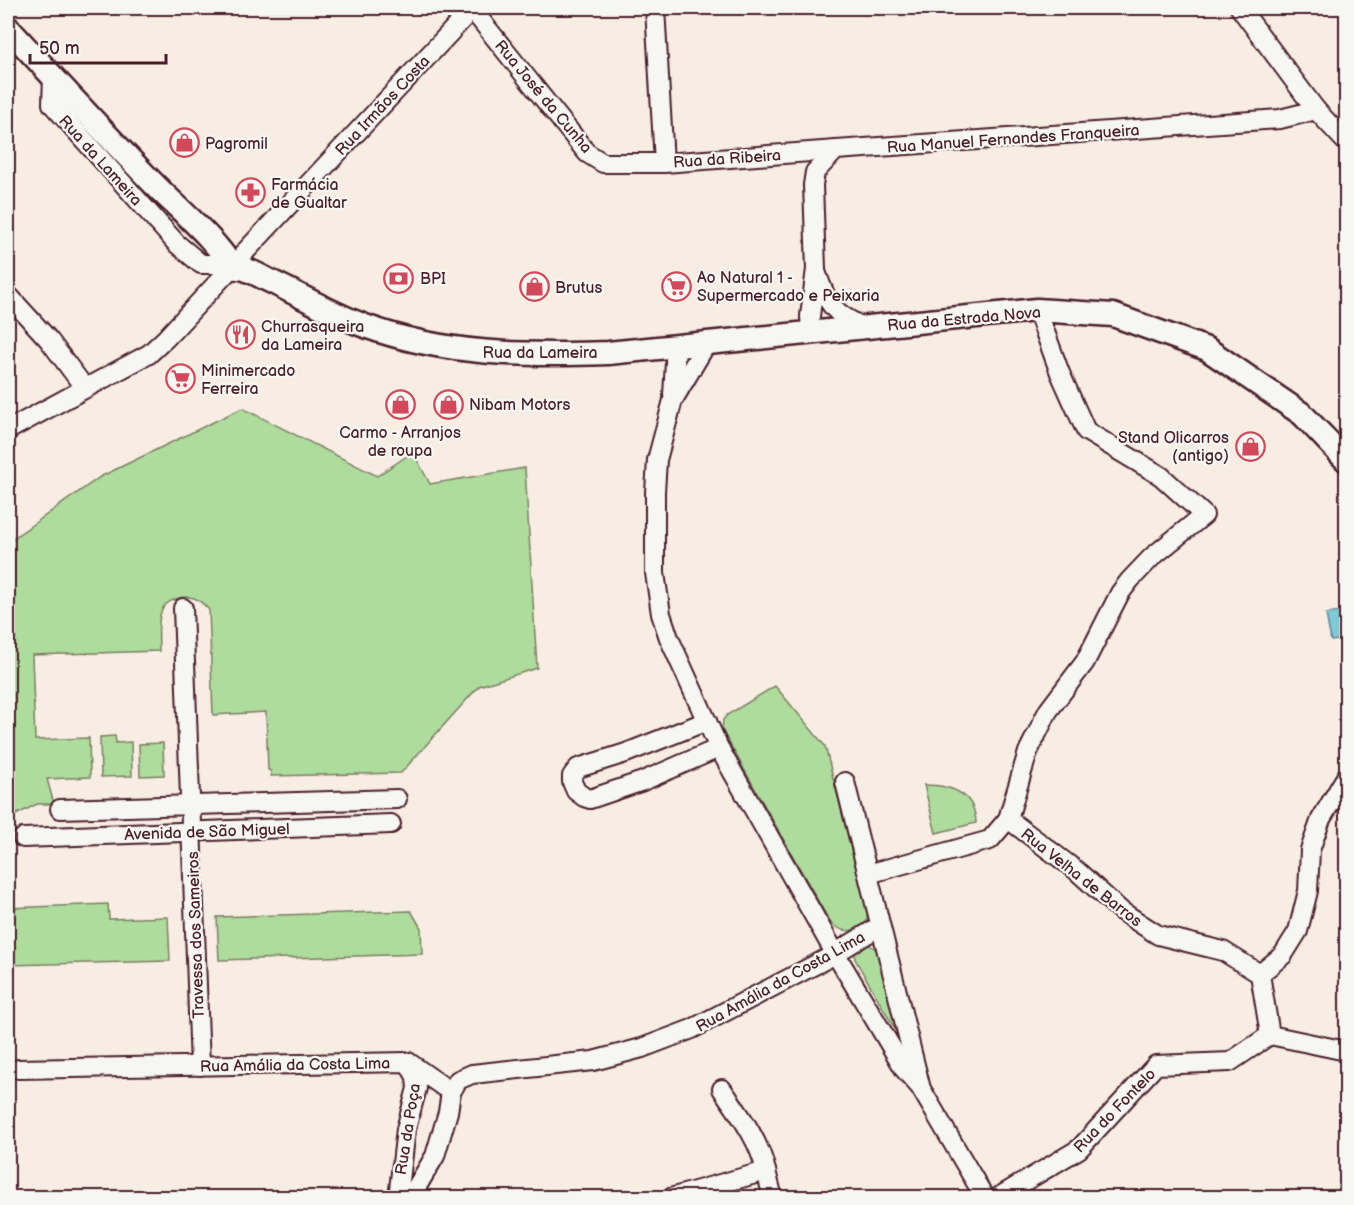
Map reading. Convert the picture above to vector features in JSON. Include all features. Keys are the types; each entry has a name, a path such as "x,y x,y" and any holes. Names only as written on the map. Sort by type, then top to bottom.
{"main road":[{"name":"Rua da Lameira","path":"8,28 109,138 183,214 237,261 307,300 365,326 419,342 475,352 545,355 608,352 818,332"},
{"name":"Rua da Estrada Nova","path":"818,332 1037,310 1113,315 1207,349 1302,414 1347,460"}],"street":[{"name":"Rua José da Cunha","path":"472,8 587,153 603,163 664,163"},
{"name":"Rua Irmãos Costa","path":"8,430 84,387 140,360 158,347 472,8"},
{"name":"Rua da Ribeira","path":"655,8 664,163 836,150"},
{"path":"1240,8 1316,110 1347,142"},
{"name":"Rua da Lameira","path":"53,77 52,104 177,244 201,264 237,261"},
{"name":"Rua Manuel Fernandes Franqueira","path":"836,150 1280,119 1316,110"},
{"path":"818,332 811,307 816,269 814,178 815,172 836,150"},
{"path":"816,269 824,295 833,309 846,319 863,327"},
{"path":"8,295 49,340 84,387"},
{"path":"868,874 990,840 1008,819 1021,774 1038,730 1053,702 1085,662 1120,593 1146,563 1204,515 1161,476 1086,431 1059,373 1037,310"},
{"path":"673,400 707,343"},
{"path":"676,346 673,400 657,460 655,492 657,594 669,638 721,752 835,953 905,1070 920,1087 985,1197"},
{"name":"Travessa dos Sameiros","path":"183,608 200,1066"},
{"path":"707,721 626,753 578,768 572,776 573,786 579,795 590,798 721,752"},
{"path":"1347,777 1321,819 1310,850 1308,891 1298,931 1284,955 1260,974 1270,1035 1347,1052"},
{"path":"845,782 920,1087"},
{"name":"Avenida de São Miguel","path":"60,808 397,799"},
{"name":"Rua Velha de Barros","path":"1008,819 1077,871 1121,911 1158,935 1223,951 1260,974"},
{"name":"Avenida de São Miguel","path":"23,838 391,824"},
{"name":"Rua Amália da Costa Lima","path":"18,1069 408,1062 451,1092 458,1080 472,1074 593,1061 642,1048 692,1029 835,953 880,926"},
{"name":"Rua do Fontelo","path":"996,1197 1079,1149 1156,1065 1230,1062 1270,1035"},
{"name":"Rua da Poça","path":"398,1197 406,1129 417,1088 416,1077 408,1062"},
{"path":"722,1089 747,1125 766,1171 773,1197"},
{"name":"Rua da Poça","path":"410,1197 435,1156 448,1112 451,1092"},
{"path":"670,1197 766,1171"}],"green space":[{"path":"242,408 377,476 413,452 430,484 525,468 537,668 479,686 401,773 271,776 271,771 268,770 266,712 213,715 209,610 194,598 179,598 166,604 161,612 159,651 32,655 35,740 89,738 90,777 47,779 54,804 37,804 8,819 8,542 100,477"},
{"path":"775,686 825,746 867,912 867,921 853,930 839,929 830,922 722,730 723,720 727,715"},
{"path":"115,736 116,743 131,742 132,776 101,777 100,737"},
{"path":"163,743 164,775 140,776 139,744"},
{"path":"924,785 952,789 960,793 971,804 976,823 936,833"},
{"path":"108,904 109,919 168,917 170,961 8,965 8,908"},
{"path":"411,911 421,928 422,954 219,960 217,917"},
{"path":"870,945 878,951 902,1041 855,959 855,951 861,946"}],"water":[{"path":"1345,611 1346,639 1331,641 1326,614"}],"place":[{"name":"Pagromil","path":"184,143"},
{"name":"Farmácia de Gualtar","path":"250,193"},
{"name":"BPI","path":"399,278"},
{"name":"Ao Natural 1 - Supermercado e Peixaria","path":"676,286"},
{"name":"Brutus","path":"534,287"},
{"name":"Churrasqueira da Lameira","path":"240,335"},
{"name":"Minimercado Ferreira","path":"180,379"},
{"name":"Carmo - Arranjos de roupa","path":"400,404"},
{"name":"Nibam Motors","path":"448,404"},
{"name":"Stand Olicarros (antigo)","path":"1250,446"}]}
